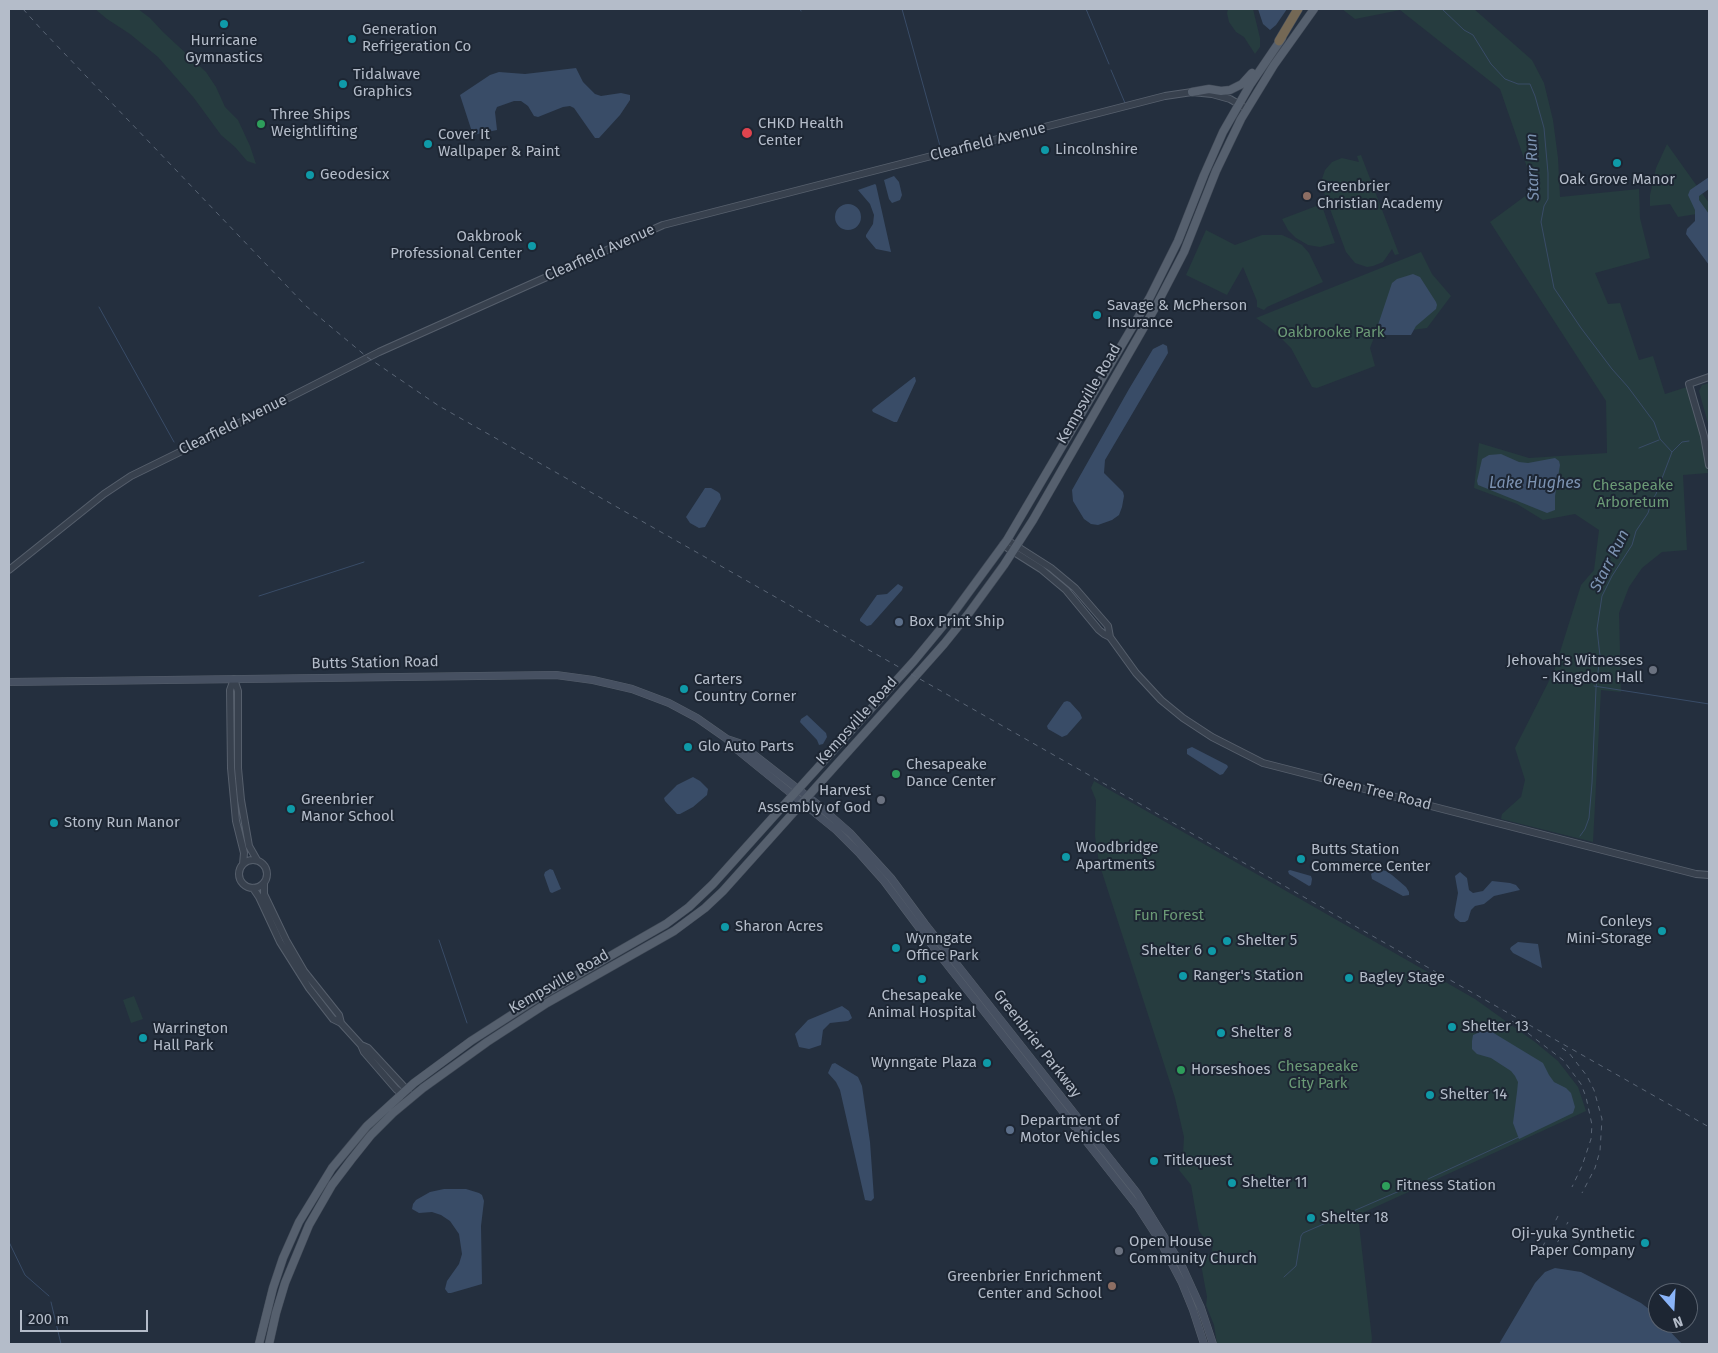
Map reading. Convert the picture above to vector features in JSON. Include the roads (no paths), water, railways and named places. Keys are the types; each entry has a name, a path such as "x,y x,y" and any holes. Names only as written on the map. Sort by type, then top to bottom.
{"highway":[{"path":"1279,41 1298,9"}],"main road":[{"name":"Kempsville Road","path":"259,1344 275,1280 306,1208 346,1150 378,1114 403,1091 504,1019 681,914 713,884 944,626 1005,542 1071,432 1161,276 1178,241 1213,154 1239,104 1279,41 1303,9"},
{"name":"Kempsville Road","path":"269,1344 285,1283 296,1254 316,1212 350,1160 379,1128 409,1099 448,1069 526,1016 667,935 693,918 723,891 944,644 983,594 1015,548 1170,281 1190,238 1216,171 1247,109 1274,65 1314,9"},
{"path":"1192,92 1209,89 1226,91 1238,86 1246,81 1271,53"},
{"name":"Butts Station Road","path":"9,682 568,676 611,684 653,697 697,718 796,792"},
{"name":"Greenbrier Parkway","path":"796,792 850,833 891,878 1137,1193 1181,1264 1201,1308 1212,1344"},
{"name":"Greenbrier Parkway","path":"805,799 843,836 884,881 1138,1207 1160,1241 1182,1282 1204,1344"}],"street":[{"name":"Clearfield Avenue","path":"9,570 104,494 131,476 379,352 656,228 763,198 1029,132 1152,99 1192,92 1221,96 1247,109"},
{"path":"1709,377 1689,384 1704,436 1709,465"},
{"name":"Green Tree Road","path":"1005,542 1051,568 1075,588 1108,626 1110,637 1136,673 1161,700 1212,738 1263,763 1701,875 1709,875"},
{"path":"234,679 238,691 238,768 241,800 249,846 257,860"},
{"path":"234,679 230,690 231,768 236,821 244,854 243,864 239,871 240,879 245,886 253,888 264,883"},
{"path":"243,864 249,860 257,860 264,864 267,870 264,894 286,940 304,971 339,1015 341,1023"},
{"name":"Green Tree Road","path":"1687,871 1709,871"},
{"path":"253,888 298,973 334,1019 341,1023 361,1045 368,1048 409,1099"}],"water":[{"path":"1258,9 1287,9 1276,25 1270,30 1263,24"},
{"path":"576,68 583,82 595,94 601,96 621,93 630,95 630,100 620,115 599,138 595,138 574,108 570,106 538,117 534,116 528,106 521,101 514,101 497,107 495,112 497,130 473,135 460,95 490,75 499,72 525,74"},
{"path":"894,176 899,182 902,195 900,200 892,203 889,199 884,180"},
{"path":"1709,177 1709,189 1699,196 1699,200 1709,214 1709,265 1686,234 1687,229 1695,221 1695,210 1688,195 1690,190"},
{"path":"875,184 891,252 876,249 866,237 873,224 874,215 870,204 858,190"},
{"path":"848,204 857,208 861,217 857,226 848,230 839,226 835,217 839,208"},
{"path":"1413,274 1420,277 1436,302 1436,309 1416,326 1411,335 1382,335 1378,333 1377,328 1392,283 1397,279"},
{"path":"1163,344 1167,346 1168,353 1105,460 1104,473 1123,492 1124,496 1119,515 1112,520 1098,525 1091,524 1084,519 1073,501 1072,490 1153,349"},
{"path":"914,377 916,381 897,422 873,412 874,408"},
{"name":"Lake Hughes","path":"1501,454 1519,462 1528,463 1555,458 1559,461 1555,510 1547,513 1478,485 1477,481 1482,459 1489,455"},
{"path":"705,488 711,488 718,492 721,499 705,527 699,528 690,523 686,517"},
{"path":"898,584 903,587 902,590 871,625 867,626 860,621 877,595 887,594"},
{"path":"1067,701 1080,713 1082,718 1067,735 1062,737 1048,729 1047,726 1064,702"},
{"path":"807,715 826,733 827,737 823,744 819,745 817,740 800,722"},
{"path":"1192,747 1228,767 1220,775 1187,754 1187,749"},
{"path":"693,777 708,789 707,795 693,807 677,814 664,798 677,785"},
{"path":"550,869 553,870 561,889 552,893 544,875"},
{"path":"1378,869 1392,875 1406,887 1409,895 1403,896 1372,879 1371,874"},
{"path":"1288,871 1311,876 1311,885 1309,886 1289,874"},
{"path":"1460,872 1467,878 1469,890 1473,893 1483,891 1492,881 1510,883 1516,885 1520,890 1494,896 1484,904 1475,906 1471,910 1468,920 1460,922 1454,915 1458,893 1455,876"},
{"path":"1518,942 1538,944 1542,968 1513,953 1510,949"},
{"path":"842,1006 849,1011 852,1018 848,1021 830,1023 823,1030 821,1045 809,1049 799,1047 795,1034 808,1020"},
{"path":"1487,1029 1543,1063 1554,1082 1571,1093 1575,1107 1573,1113 1519,1139 1513,1123 1518,1082 1515,1076 1511,1071 1491,1058 1477,1054 1472,1049 1473,1035"},
{"path":"835,1063 858,1077 862,1086 870,1142 874,1198 871,1201 865,1200 840,1090 828,1073 832,1064"},
{"path":"444,1189 466,1189 482,1195 484,1201 481,1226 482,1284 451,1293 448,1293 445,1289 447,1281 459,1264 462,1254 459,1234 450,1221 441,1215 432,1212 419,1213 412,1209 416,1200 430,1192"},
{"path":"1555,1268 1581,1272 1641,1303 1648,1308 1648,1333 1672,1333 1682,1344 1499,1344 1535,1283 1545,1272"}],"waterway":[{"path":"902,9 940,146"},
{"path":"1086,9 1109,64"},
{"name":"Starr Run","path":"1442,9 1464,30 1473,35 1491,64 1505,79 1518,84 1530,84 1544,128 1548,199 1544,206 1541,222 1554,288 1581,328 1654,422 1660,439 1672,452 1648,513 1636,531 1632,545 1612,576 1602,596 1597,629 1600,656 1596,688 1589,818 1580,836"},
{"path":"1111,70 1125,103"},
{"path":"99,307 174,442"},
{"path":"1639,448 1659,440"},
{"name":"Starr Run","path":"1672,452 1682,442 1689,441"},
{"path":"259,596 364,562"},
{"name":"Starr Run","path":"1594,686 1709,704"},
{"path":"439,940 467,1023"},
{"path":"1428,1179 1519,1137"},
{"path":"1284,1277 1296,1266 1303,1233 1411,1186"},
{"path":"9,1242 25,1275 49,1296"},
{"path":"51,1302 61,1344"}],"railway":[{"path":"23,9 306,306 367,357 439,406 1709,1127"},
{"path":"1512,1021 1563,1060 1581,1084 1586,1097 1592,1125 1591,1139 1582,1166 1572,1187"},
{"path":"1562,1048 1569,1053 1587,1076 1594,1090 1602,1119 1600,1151 1595,1168 1582,1193"},
{"path":"1538,1256 1558,1216"},
{"path":"1553,1251 1568,1222"}],"place":[{"name":"Hurricane Gymnastics","path":"224,24"},
{"name":"Generation Refrigeration Co","path":"352,39"},
{"name":"Tidalwave Graphics","path":"343,84"},
{"name":"Three Ships Weightlifting","path":"261,124"},
{"name":"CHKD Health Center","path":"747,133"},
{"name":"Cover It Wallpaper & Paint","path":"428,144"},
{"name":"Lincolnshire","path":"1045,150"},
{"name":"Oak Grove Manor","path":"1617,163"},
{"name":"Geodesicx","path":"310,175"},
{"name":"Greenbrier Christian Academy","path":"1307,196"},
{"name":"Oakbrook Professional Center","path":"532,246"},
{"name":"Savage & McPherson Insurance","path":"1097,315"},
{"name":"Box Print Ship","path":"899,622"},
{"name":"Jehovah's Witnesses - Kingdom Hall","path":"1653,670"},
{"name":"Carters Country Corner","path":"684,689"},
{"name":"Glo Auto Parts","path":"688,747"},
{"name":"Chesapeake Dance Center","path":"896,774"},
{"name":"Harvest Assembly of God","path":"881,800"},
{"name":"Greenbrier Manor School","path":"291,809"},
{"name":"Stony Run Manor","path":"54,823"},
{"name":"Woodbridge Apartments","path":"1066,857"},
{"name":"Butts Station Commerce Center","path":"1301,859"},
{"name":"Sharon Acres","path":"725,927"},
{"name":"Conleys Mini-Storage","path":"1662,931"},
{"name":"Shelter 5","path":"1227,941"},
{"name":"Wynngate Office Park","path":"896,948"},
{"name":"Shelter 6","path":"1212,951"},
{"name":"Ranger's Station","path":"1183,976"},
{"name":"Bagley Stage","path":"1349,978"},
{"name":"Chesapeake Animal Hospital","path":"922,979"},
{"name":"Shelter 13","path":"1452,1027"},
{"name":"Shelter 8","path":"1221,1033"},
{"name":"Warrington Hall Park","path":"143,1038"},
{"name":"Wynngate Plaza","path":"987,1063"},
{"name":"Horseshoes","path":"1181,1070"},
{"name":"Shelter 14","path":"1430,1095"},
{"name":"Department of Motor Vehicles","path":"1010,1130"},
{"name":"Titlequest","path":"1154,1161"},
{"name":"Shelter 11","path":"1232,1183"},
{"name":"Fitness Station","path":"1386,1186"},
{"name":"Shelter 18","path":"1311,1218"},
{"name":"Oji-yuka Synthetic Paper Company","path":"1645,1243"},
{"name":"Open House Community Church","path":"1119,1251"},
{"name":"Greenbrier Enrichment Center and School","path":"1112,1286"}],"park label":[{"name":"Oakbrooke Park","path":"1331,333"},
{"name":"Chesapeake Arboretum","path":"1633,494"},
{"name":"Fun Forest","path":"1169,916"},
{"name":"Chesapeake City Park","path":"1318,1076"}]}
